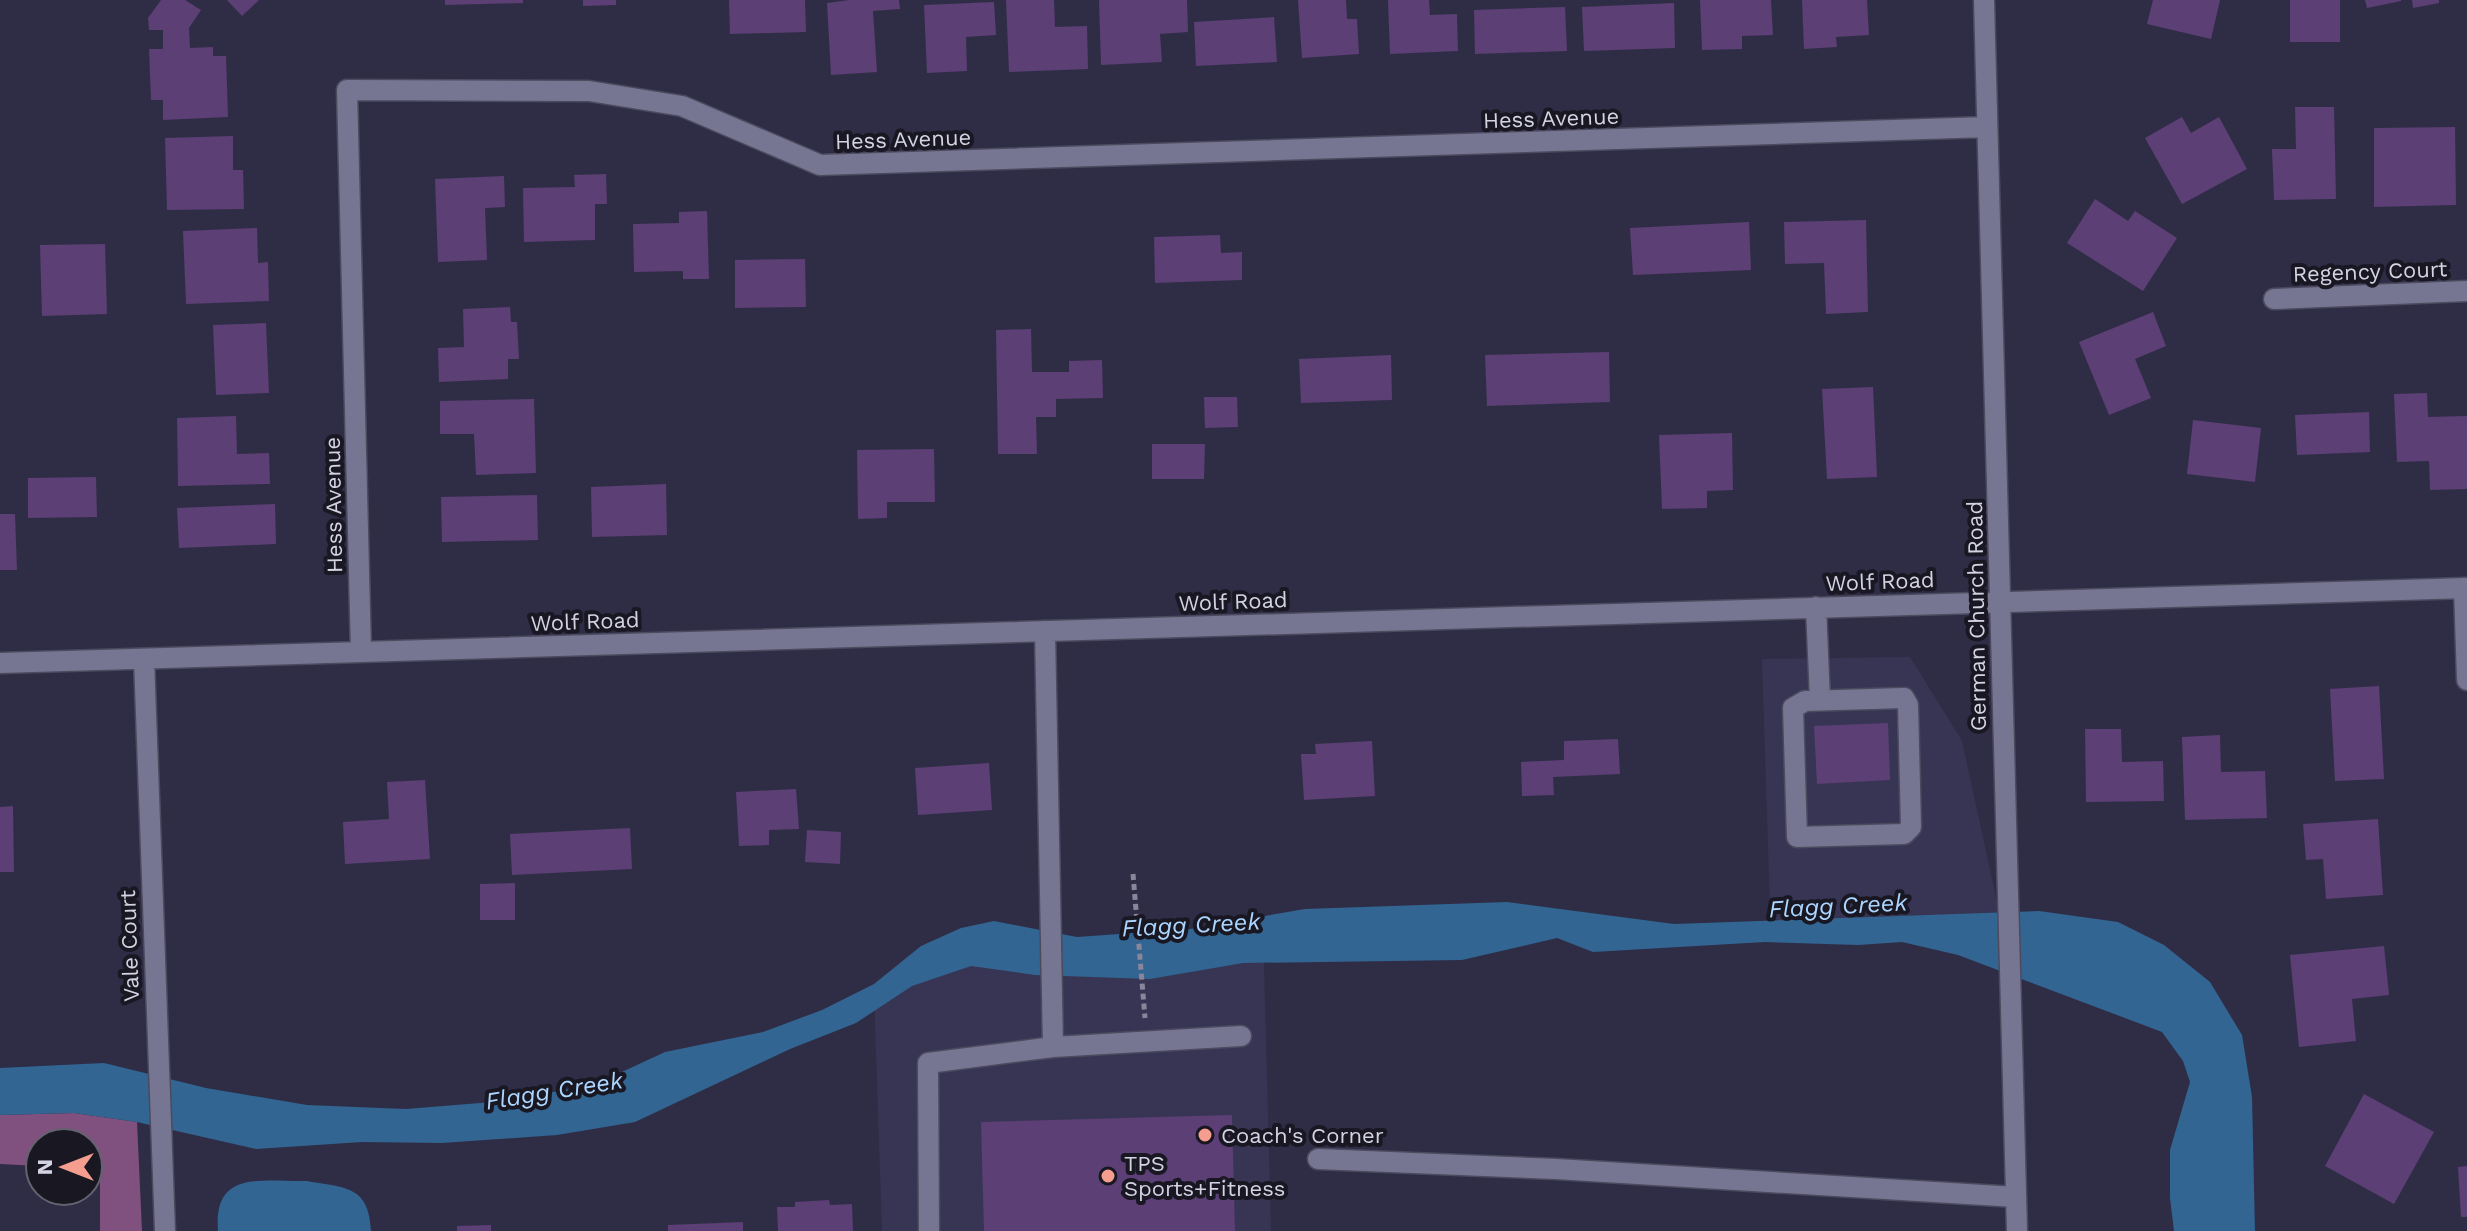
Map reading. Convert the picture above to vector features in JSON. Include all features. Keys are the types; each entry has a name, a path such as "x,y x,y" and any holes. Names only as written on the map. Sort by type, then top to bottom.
{"street":[{"name":"German Church Road","path":"1984,0 2017,1231"},
{"name":"Hess Avenue","path":"361,652 347,90 589,91 682,106 820,165 1987,127"},
{"name":"Regency Court","path":"2274,299 2467,291"},
{"name":"Wolf Road","path":"0,663 2465,588"},
{"path":"2465,588 2467,680"},
{"path":"1813,700 1816,607"},
{"path":"1045,631 1053,1047"},
{"name":"Vale Court","path":"144,659 165,1231"},
{"path":"1904,698 1908,705 1911,827 1904,834 1797,837 1793,708 1813,700 1904,698"},
{"path":"929,1231 928,1063 1053,1047 1147,1039 1241,1036"},
{"path":"1318,1159 1556,1169 2016,1197"}],"path":[{"path":"1133,874 1147,1039"}],"shaded area":[{"path":"1910,657 1962,741 2002,925 1771,936 1762,659"},
{"path":"1263,929 1271,1231 882,1231 874,990 1043,938 1203,936"},
{"path":"74,1113 137,1122 142,1231 100,1231 100,1207 104,1207 104,1127 24,1127 24,1165 0,1164 0,1115"}],"water":[{"path":"1507,902 1674,924 2039,911 2118,922 2164,945 2210,982 2242,1035 2252,1097 2255,1231 2174,1231 2170,1150 2190,1082 2183,1061 2162,1032 1958,955 1902,942 1858,945 1765,942 1593,952 1557,938 1462,960 1243,963 1150,979 1035,975 971,966 912,986 856,1023 790,1049 635,1122 557,1135 442,1143 362,1142 256,1149 137,1122 74,1113 0,1115 0,1068 104,1063 206,1088 307,1105 406,1109 505,1101 596,1084 665,1052 763,1032 822,1010 874,984 921,946 961,928 994,921 1077,937 1190,929 1305,909"},
{"path":"258,1181 307,1181 343,1188 360,1197 366,1205 371,1231 218,1231 223,1197 232,1188"}],"building":[{"path":"161,0 185,0 201,10 189,28 190,48 213,47 213,56 226,56 228,117 163,120 163,100 151,100 149,49 163,49 163,30 149,30 148,18"},
{"path":"227,0 259,0 242,16"},
{"path":"445,0 523,0 523,3 445,5"},
{"path":"583,0 616,0 616,5 583,6"},
{"path":"729,0 805,0 806,32 730,34"},
{"path":"899,0 900,9 873,11 877,72 831,75 827,3"},
{"path":"1006,0 1054,0 1055,27 1087,26 1088,69 1009,72"},
{"path":"1099,0 1187,0 1188,32 1160,34 1162,62 1101,65"},
{"path":"1298,0 1346,0 1347,19 1357,19 1359,54 1302,58"},
{"path":"1388,0 1429,0 1430,15 1457,14 1458,51 1390,54"},
{"path":"1700,0 1771,0 1773,35 1742,36 1742,49 1702,50"},
{"path":"1802,0 1867,0 1869,35 1836,37 1837,47 1804,49"},
{"path":"2153,0 2220,0 2211,39 2147,24"},
{"path":"2290,0 2340,0 2340,42 2290,42"},
{"path":"2365,0 2401,0 2401,1 2367,8"},
{"path":"2412,0 2439,0 2439,3 2413,8"},
{"path":"994,2 996,35 966,37 967,71 927,73 924,5"},
{"path":"1674,3 1675,48 1584,51 1582,7"},
{"path":"1565,7 1567,51 1475,54 1474,10"},
{"path":"1274,17 1277,62 1196,66 1194,22"},
{"path":"2295,107 2334,107 2336,199 2274,200 2272,149 2296,149"},
{"path":"2182,117 2191,133 2219,117 2247,169 2182,204 2145,138"},
{"path":"2455,127 2456,205 2374,207 2374,128"},
{"path":"233,136 233,170 243,170 244,209 167,210 165,138"},
{"path":"606,174 607,204 595,204 595,240 524,242 523,188 575,187 574,175"},
{"path":"504,176 505,207 485,208 487,260 438,262 435,179"},
{"path":"2095,199 2128,221 2135,211 2177,238 2143,291 2067,243"},
{"path":"707,211 709,279 683,279 683,271 634,272 633,224 679,223 679,212"},
{"path":"1866,220 1868,312 1826,314 1824,263 1785,264 1784,222"},
{"path":"1749,222 1751,270 1633,275 1630,228"},
{"path":"257,228 258,263 268,262 269,301 186,304 183,231"},
{"path":"1220,235 1221,253 1242,252 1242,280 1155,283 1154,237"},
{"path":"105,244 107,314 42,316 40,245"},
{"path":"805,259 806,307 735,308 735,260"},
{"path":"510,307 511,322 517,322 519,359 508,359 508,379 439,382 438,348 464,347 463,309"},
{"path":"2153,312 2166,346 2135,359 2151,398 2109,415 2079,342"},
{"path":"266,323 269,393 216,395 213,325"},
{"path":"1031,329 1032,372 1069,372 1069,361 1102,360 1103,398 1056,399 1056,417 1036,417 1037,454 998,454 996,330"},
{"path":"1609,352 1610,402 1487,406 1485,355"},
{"path":"1391,355 1392,400 1301,403 1299,359"},
{"path":"1873,387 1877,477 1827,479 1822,389"},
{"path":"2427,393 2428,417 2467,416 2467,489 2430,490 2429,461 2397,462 2394,394"},
{"path":"1204,397 1237,397 1238,427 1205,428"},
{"path":"534,399 536,473 476,475 474,434 440,434 440,401"},
{"path":"2369,412 2370,452 2297,455 2295,415"},
{"path":"236,416 237,454 269,453 270,484 178,486 177,418"},
{"path":"2193,420 2261,428 2255,482 2187,474"},
{"path":"1732,433 1733,490 1707,491 1707,508 1662,509 1659,435"},
{"path":"1152,444 1205,444 1204,479 1152,479"},
{"path":"934,449 935,502 887,502 887,518 858,519 857,450"},
{"path":"96,477 97,517 28,518 28,478"},
{"path":"666,484 667,535 592,537 591,487"},
{"path":"537,495 538,540 442,542 441,497"},
{"path":"275,504 276,544 179,548 177,508"},
{"path":"0,514 15,514 17,570 0,570"},
{"path":"2379,686 2384,779 2335,781 2330,689"},
{"path":"1888,723 1890,780 1817,784 1814,726"},
{"path":"2085,729 2121,729 2122,762 2163,761 2164,801 2086,802"},
{"path":"2220,735 2221,772 2265,771 2267,818 2185,820 2182,737"},
{"path":"1618,739 1620,774 1553,777 1554,795 1522,796 1521,762 1564,760 1564,741"},
{"path":"1372,741 1375,796 1304,800 1301,754 1316,754 1315,744"},
{"path":"989,763 992,810 918,815 915,768"},
{"path":"425,780 430,859 345,864 343,822 389,819 387,782"},
{"path":"796,789 799,829 769,830 769,845 739,846 736,792"},
{"path":"13,806 14,872 0,872 0,807"},
{"path":"2378,819 2383,895 2326,899 2323,859 2306,860 2303,824"},
{"path":"630,828 632,869 512,875 510,834"},
{"path":"807,830 841,832 840,864 805,862"},
{"path":"515,883 515,920 480,920 480,884"},
{"path":"2384,946 2389,995 2352,999 2356,1041 2299,1047 2290,955"},
{"path":"2364,1094 2434,1132 2394,1204 2325,1166"},
{"name":"TPS Sports+Fitness","path":"1232,1115 1235,1231 984,1231 981,1122"},
{"path":"2467,1166 2467,1217 2461,1217 2458,1167"},
{"path":"829,1200 830,1205 852,1204 853,1231 778,1231 777,1207 795,1207 795,1202"},
{"path":"743,1222 743,1231 668,1231 668,1225"},
{"path":"491,1225 491,1231 457,1231 457,1226"}],"place":[{"name":"Coach's Corner","path":"1205,1135"},
{"name":"TPS Sports+Fitness","path":"1108,1176"}],"water label":[{"name":"Flagg Creek","path":"1838,906"},
{"name":"Flagg Creek","path":"1191,925"},
{"name":"Flagg Creek","path":"554,1091"}]}
